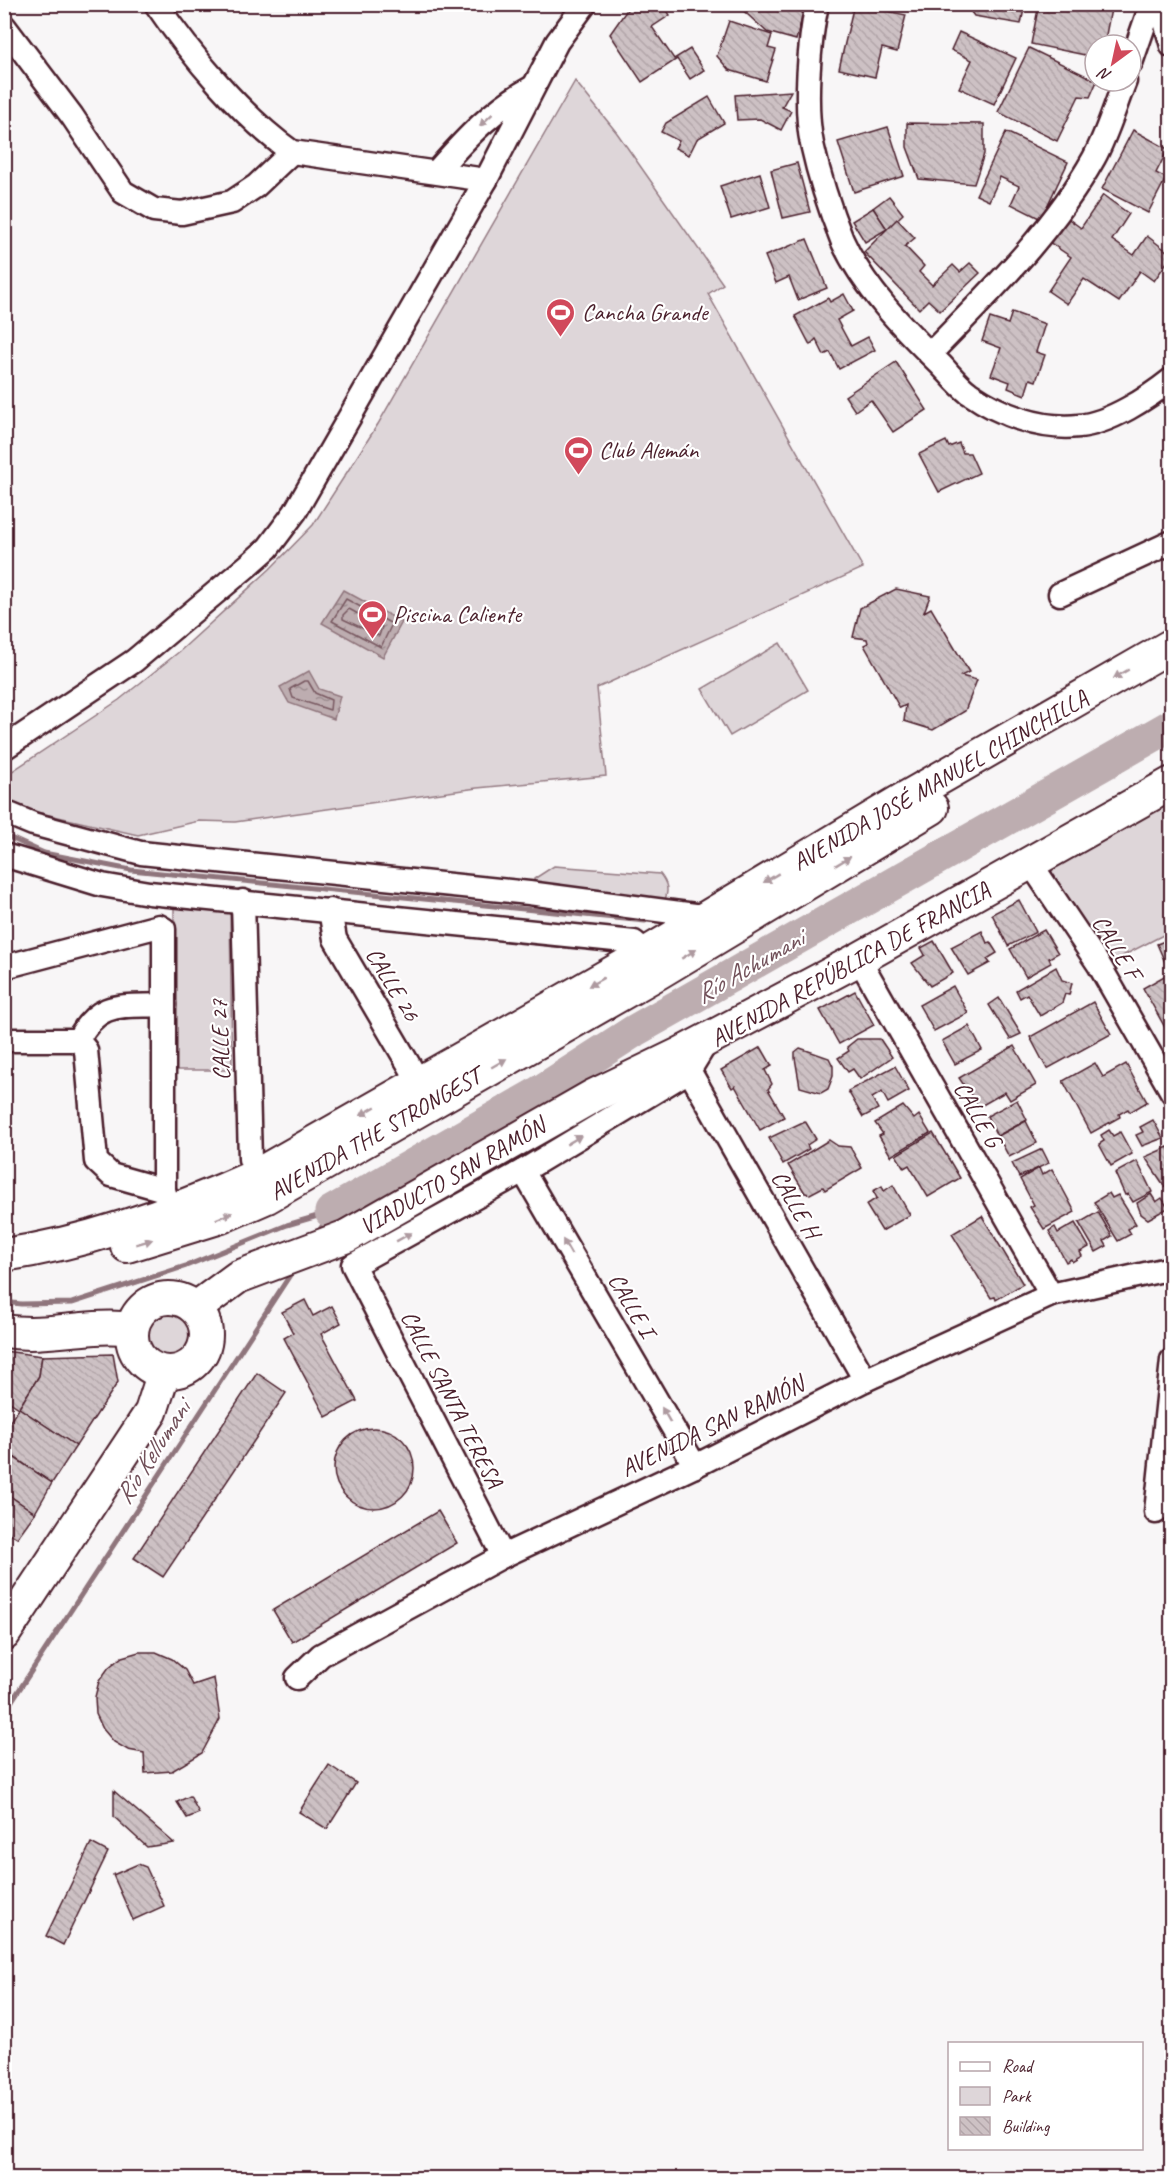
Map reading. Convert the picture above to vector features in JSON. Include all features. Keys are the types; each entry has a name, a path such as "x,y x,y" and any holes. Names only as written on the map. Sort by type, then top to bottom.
{"main road":[{"name":"AVENIDA JOSÉ MANUEL CHINCHILLA","path":"715,926 1172,645"},
{"name":"AVENIDA JOSÉ MANUEL CHINCHILLA","path":"908,809 1172,669"},
{"name":"AVENIDA REPÚBLICA DE FRANCIA","path":"708,1039 859,959 1172,783"},
{"name":"AVENIDA THE STRONGEST","path":"4,1255 87,1237 262,1186 715,926"},
{"name":"VIADUCTO SAN RAMÓN","path":"196,1308 238,1277 347,1236 593,1096 685,1062 708,1039"},
{"name":"AVENIDA THE STRONGEST","path":"4,1270 55,1266 171,1211"},
{"path":"178,1298 196,1308 206,1327 203,1350 197,1360 187,1368 164,1372 146,1364 139,1357 132,1339 132,1329 136,1317 144,1307 155,1300 178,1298"},
{"path":"4,1331 49,1333 116,1327 132,1329"},
{"path":"4,1634 151,1412 164,1372"}],"street":[{"path":"156,4 174,31 246,112 273,138 292,152 437,171 486,180"},
{"path":"4,748 134,661 268,548 295,512 486,180 558,42 585,4"},
{"path":"817,4 812,30 809,109 812,143 843,240 867,281 897,320 967,392 1012,417 1050,426 1081,426 1121,412 1154,394 1172,379"},
{"path":"1141,33 1149,11 1160,5 1172,46"},
{"path":"4,26 72,116 123,192 154,210 182,213 232,202 256,186 292,152"},
{"path":"437,171 503,104 533,87"},
{"path":"930,354 1024,255 1062,208 1095,157 1120,93"},
{"path":"1060,594 1172,542"},
{"path":"4,812 33,824 141,853 529,893 715,926"},
{"path":"4,855 102,885 149,893 634,942 653,963"},
{"name":"CALLE F","path":"1031,864 1099,965 1172,1092"},
{"name":"CALLE 27","path":"243,901 250,1159 262,1186"},
{"name":"CALLE 26","path":"330,910 335,939 424,1092"},
{"path":"4,966 159,926 164,929 164,1005 171,1211"},
{"name":"CALLE G","path":"859,959 1051,1295"},
{"path":"78,1040 94,1014 111,1008 164,1005"},
{"path":"4,1040 78,1040"},
{"path":"78,1040 86,1050 96,1161 111,1175 171,1211"},
{"path":"523,1172 685,1062"},
{"name":"CALLE H","path":"685,1062 865,1380"},
{"name":"CALLE SANTA TERESA","path":"502,1556 353,1265 523,1172"},
{"name":"CALLE I","path":"523,1172 695,1466"},
{"name":"AVENIDA SAN RAMÓN","path":"297,1678 321,1655 502,1556 695,1466 865,1380 1051,1295 1172,1268"},
{"path":"1156,1512 1172,1360"}],"green space":[{"name":"Club Alemán","path":"575,81 617,133 723,284 708,294 863,568 597,688 606,776 477,788 235,822 199,821 138,835 5,805 5,776 119,700 180,651 270,569 313,525 378,424"},
{"path":"780,643 808,690 730,736 702,689"},
{"path":"1171,800 1171,931 1107,964 1052,874 1052,868"},
{"path":"554,866 660,874 665,881 667,894 664,902 535,888 534,879"},
{"path":"174,907 230,909 232,1070 174,1070"},
{"path":"166,1309 176,1309 186,1313 194,1321 198,1336 194,1351 186,1359 176,1363 166,1363 156,1359 148,1351 144,1341 144,1331 148,1321 156,1313"}],"water":[{"name":"Piscina Caliente","path":"343,590 402,622 383,657 322,623"},
{"path":"309,671 319,689 340,696 334,719 289,703 280,687"}],"building":[{"path":"631,4 663,4 670,15 652,27 674,59 690,49 704,70 690,79 677,59 642,82 610,34"},
{"path":"806,4 796,40 767,32 737,5"},
{"path":"854,4 906,15 897,52 882,48 875,77 839,69"},
{"path":"965,4 1025,4 1021,24 974,16"},
{"path":"1039,4 1112,4 1106,33 1083,33 1083,55 1031,44"},
{"path":"729,21 772,35 768,48 776,50 766,81 729,70 717,56"},
{"path":"959,32 1016,58 994,104 959,88 972,60 951,50"},
{"path":"1029,48 1083,74 1083,93 1092,93 1090,97 1079,96 1057,141 998,112"},
{"path":"791,91 782,107 791,111 781,130 760,119 737,120 735,95"},
{"path":"709,97 724,123 697,139 689,155 675,148 679,141 661,132 666,123"},
{"path":"907,123 984,124 984,154 974,184 919,179 907,147"},
{"path":"888,127 904,176 854,192 838,142"},
{"path":"1133,130 1168,149 1156,173 1166,178 1148,213 1102,189"},
{"path":"1006,132 1068,162 1041,219 1011,204 1019,186 1000,177 989,201 976,195"},
{"path":"797,163 810,212 783,218 771,170"},
{"path":"760,173 770,207 731,219 720,186"},
{"path":"1103,195 1129,214 1112,240 1134,255 1147,236 1172,255 1154,281 1140,271 1119,302 1084,279 1067,304 1048,291 1071,257 1049,242 1066,217 1081,228"},
{"path":"889,196 903,214 887,229 873,208"},
{"path":"873,208 887,229 865,242 852,221"},
{"path":"897,219 915,238 905,246 924,266 919,272 932,285 953,265 960,272 970,263 980,273 940,311 928,300 919,309 864,252"},
{"path":"807,239 827,288 798,300 789,277 776,283 765,256"},
{"path":"844,294 853,311 837,320 851,346 868,337 875,350 839,369 830,352 824,355 816,339 810,345 795,316 828,298 830,302"},
{"path":"1012,312 1045,324 1036,352 1045,355 1036,381 1030,379 1025,395 1008,388 1010,382 991,375 1001,348 982,341 990,318 1008,324"},
{"path":"896,362 927,410 893,432 871,400 855,411 845,396"},
{"path":"946,441 949,447 959,443 963,453 970,453 979,473 939,492 919,454"},
{"path":"896,589 930,596 924,612 931,608 969,672 961,676 977,680 965,711 933,730 904,721 906,705 900,708 864,645 868,643 867,639 853,637 860,608"},
{"path":"1019,900 1036,932 1008,946 992,914"},
{"path":"1044,930 1058,953 1049,958 1051,963 1026,977 1010,949"},
{"path":"982,931 987,943 990,942 997,953 987,959 990,963 968,975 951,947"},
{"path":"1172,938 1172,968 1168,969 1157,944"},
{"path":"934,941 953,973 930,986 912,963 925,955 921,948"},
{"path":"1056,967 1062,980 1072,983 1069,995 1065,994 1062,1003 1040,1016 1027,994 1020,998 1016,990"},
{"path":"1166,975 1172,985 1172,1040 1143,988"},
{"path":"953,986 968,1013 934,1031 919,1005"},
{"path":"855,991 874,1025 839,1044 820,1010"},
{"path":"999,998 1021,1034 1010,1039 989,1005"},
{"path":"1093,1002 1111,1034 1047,1069 1030,1037"},
{"path":"969,1026 982,1050 955,1064 942,1041"},
{"path":"857,1039 880,1039 892,1057 860,1079 853,1069 848,1072 838,1058 849,1051 847,1047"},
{"path":"1014,1046 1036,1085 1010,1100 1005,1092 979,1107 959,1078"},
{"path":"761,1047 772,1066 765,1070 772,1084 768,1089 784,1117 760,1130 735,1086 732,1088 721,1070"},
{"path":"800,1048 829,1058 833,1066 833,1076 828,1089 821,1093 800,1087 795,1052"},
{"path":"1095,1063 1103,1077 1126,1064 1147,1102 1130,1112 1128,1109 1119,1114 1120,1117 1091,1133 1063,1081"},
{"path":"895,1066 909,1091 888,1103 882,1092 872,1098 878,1109 863,1117 848,1091"},
{"path":"1017,1100 1027,1120 997,1136 987,1116"},
{"path":"903,1106 914,1119 919,1115 930,1133 891,1156 879,1136 883,1134 875,1123"},
{"path":"1153,1120 1163,1138 1142,1146 1136,1135 1143,1132 1140,1127"},
{"path":"805,1121 816,1139 807,1145 809,1149 783,1164 769,1138"},
{"path":"1026,1121 1037,1143 1009,1157 998,1136"},
{"path":"1109,1130 1113,1136 1120,1132 1132,1154 1111,1166 1099,1144 1104,1141 1101,1135"},
{"path":"933,1133 960,1178 928,1197 909,1165 904,1168 896,1155"},
{"path":"829,1140 838,1146 850,1147 862,1168 825,1190 823,1187 810,1194 805,1193 788,1165"},
{"path":"1168,1147 1172,1153 1172,1183 1165,1187 1145,1157"},
{"path":"1042,1149 1049,1163 1019,1177 1012,1163"},
{"path":"1137,1161 1152,1192 1133,1202 1128,1194 1125,1195 1115,1173"},
{"path":"1039,1168 1042,1175 1052,1169 1075,1212 1044,1229 1030,1207 1034,1205 1020,1179"},
{"path":"893,1185 910,1215 882,1231 866,1205 877,1198 873,1191 882,1186 884,1191"},
{"path":"1109,1193 1112,1198 1118,1195 1136,1224 1128,1229 1131,1234 1118,1241 1094,1202"},
{"path":"1151,1194 1156,1202 1162,1198 1168,1208 1148,1219 1141,1214 1137,1203"},
{"path":"1098,1212 1112,1236 1104,1241 1107,1246 1096,1252 1079,1223"},
{"path":"982,1216 1023,1284 996,1300 995,1297 991,1298 952,1234"},
{"path":"1075,1223 1089,1247 1080,1252 1082,1256 1072,1262 1071,1259 1066,1262 1049,1231 1055,1227 1058,1233"},
{"path":"305,1300 313,1316 332,1306 341,1323 321,1334 357,1401 326,1417 284,1338 293,1333 282,1312"},
{"path":"4,1351 42,1356 39,1376 19,1408 4,1398"},
{"path":"113,1354 118,1382 76,1446 19,1408 39,1376 42,1356"},
{"path":"257,1373 286,1393 163,1577 134,1558"},
{"path":"19,1408 76,1446 52,1483 4,1450 4,1430"},
{"path":"374,1428 389,1431 402,1440 411,1453 414,1468 411,1483 402,1496 389,1505 374,1508 359,1505 346,1496 337,1483 334,1468 337,1453 346,1440 359,1431"},
{"path":"4,1451 52,1483 35,1513 4,1492"},
{"path":"4,1492 35,1513 17,1538 4,1530"},
{"path":"438,1511 457,1543 292,1642 273,1610"},
{"path":"139,1652 156,1652 172,1659 185,1670 193,1685 214,1678 220,1719 202,1753 172,1771 145,1773 144,1753 128,1750 114,1742 103,1729 96,1714 95,1697 99,1681 109,1667 122,1657"},
{"path":"329,1765 356,1783 327,1829 299,1812"},
{"path":"114,1791 174,1843 147,1847 114,1817"},
{"path":"190,1796 199,1813 187,1818 177,1802"},
{"path":"91,1843 108,1852 63,1945 46,1936"},
{"path":"138,1864 146,1867 164,1906 133,1920 113,1875"}],"waterway":[{"name":"Río Achumani","path":"331,1212 533,1096 634,1031 1172,725"},
{"path":"4,835 44,853 131,870 645,921"},
{"name":"Río Kellumani","path":"317,1234 331,1212"},
{"path":"4,1302 72,1303 186,1266 287,1225 331,1212"},
{"name":"Río Kellumani","path":"4,1713 294,1269"}],"place":[{"name":"Cancha Grande","path":"561,338"},
{"name":"Club Alemán","path":"578,476"},
{"name":"Piscina Caliente","path":"372,640"}]}
